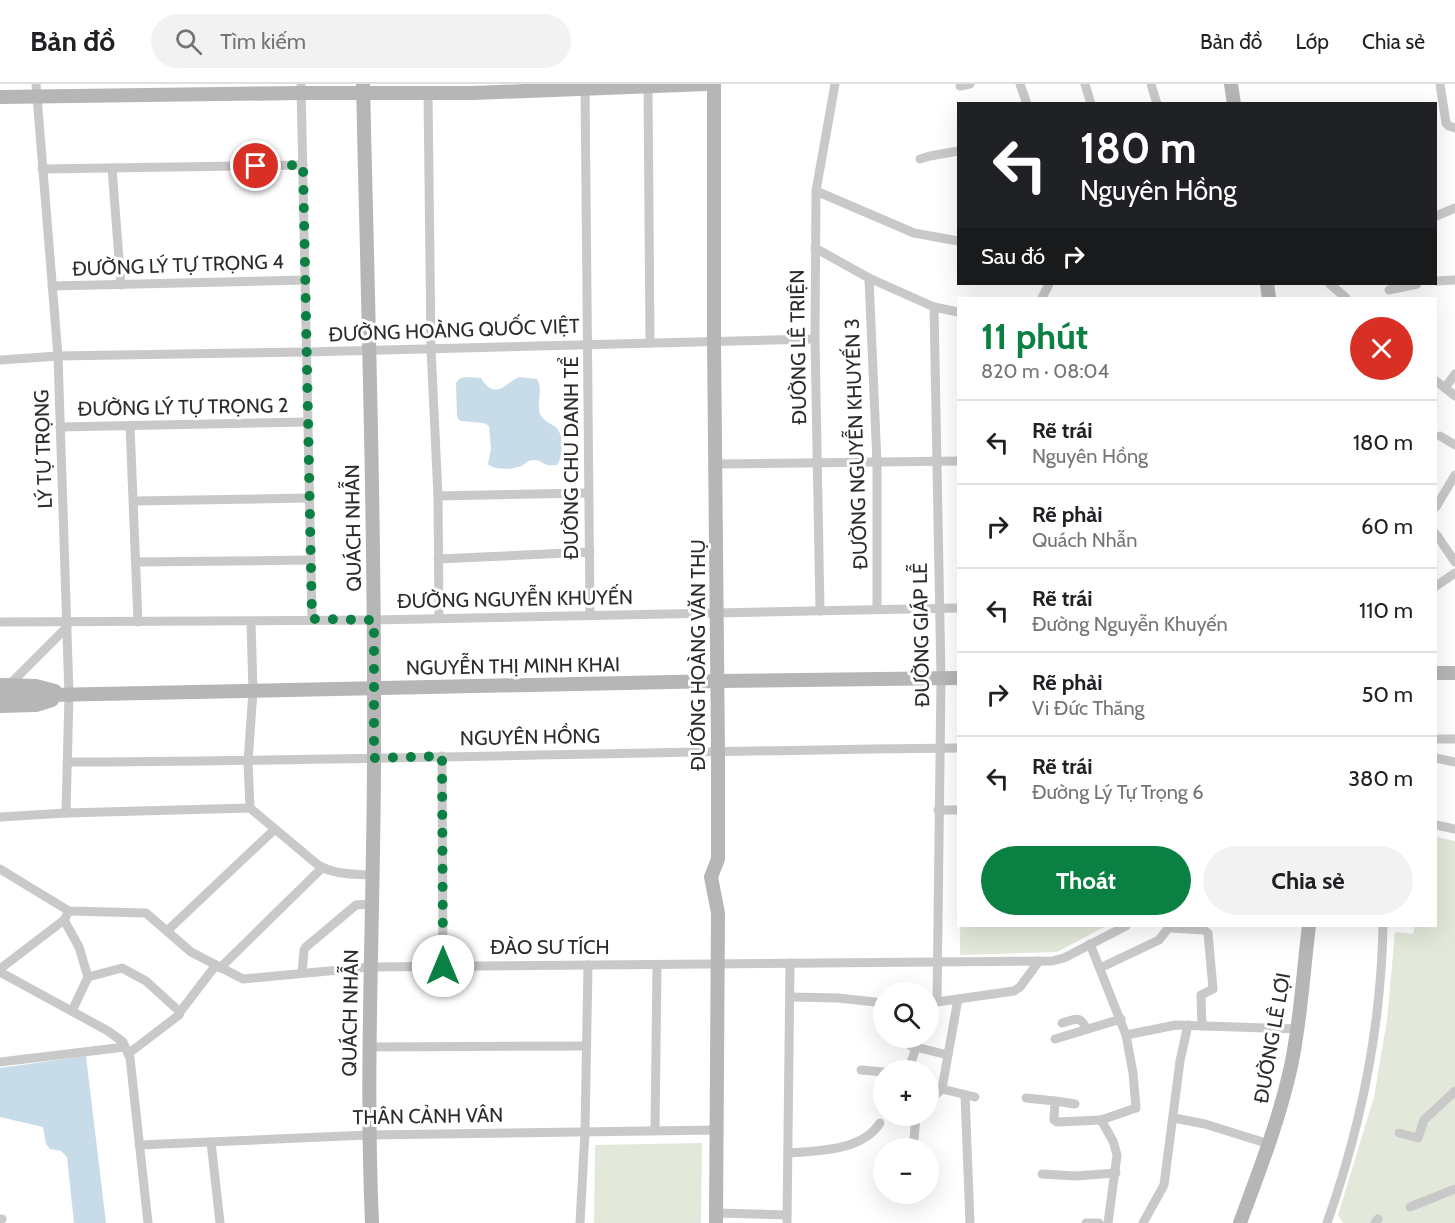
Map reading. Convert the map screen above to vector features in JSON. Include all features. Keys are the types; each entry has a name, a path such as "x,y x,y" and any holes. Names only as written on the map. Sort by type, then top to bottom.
{"street":[{"path":"0,97 36,90 363,88 428,93 585,86 707,84"},
{"name":"ĐƯỜNG HOÀNG VĂN THỤ","path":"714,84 718,859 711,877 718,913 716,1218"},
{"name":"ĐƯỜNG LÊ TRIỆN","path":"820,611 815,339 816,190 835,84"},
{"path":"960,86 970,84"},
{"path":"1020,84 1026,102"},
{"path":"1085,84 1090,102"},
{"path":"1151,84 1156,102"},
{"path":"1231,84 1234,102"},
{"path":"1440,84 1446,123 1455,128"},
{"name":"ĐƯỜNG CHU DANH TỂ","path":"585,86 590,615"},
{"path":"648,86 650,343"},
{"path":"301,88 312,619"},
{"name":"QUÁCH NHẪN","path":"363,88 374,620 368,1135 372,1223"},
{"name":"LÝ TỰ TRỌNG","path":"36,90 58,356 69,695 66,813"},
{"path":"428,93 431,348 438,496 439,618"},
{"path":"920,159 957,151"},
{"path":"42,169 303,165"},
{"path":"112,168 121,285"},
{"path":"816,190 914,233 957,241"},
{"path":"1437,216 1455,208"},
{"path":"815,248 869,278 934,307 957,312"},
{"name":"ĐƯỜNG NGUYỄN KHUYẾN 3","path":"869,278 877,463 878,609"},
{"name":"ĐƯỜNG LÝ TỰ TRỌNG 4","path":"52,286 305,280"},
{"path":"1437,281 1455,280"},
{"path":"1331,285 1345,297"},
{"path":"1389,290 1412,285"},
{"name":"ĐƯỜNG GIÁP LỄ","path":"934,307 941,679 938,963 936,982"},
{"name":"ĐƯỜNG HOÀNG QUỐC VIỆT","path":"0,360 58,356 815,339"},
{"path":"1445,388 1455,374"},
{"path":"1437,382 1455,396"},
{"name":"ĐƯỜNG LÝ TỰ TRỌNG 2","path":"60,427 308,422"},
{"path":"130,426 138,622"},
{"path":"1440,436 1455,445"},
{"path":"716,464 957,461"},
{"path":"1437,505 1455,475"},
{"path":"438,496 588,493"},
{"path":"134,501 309,498"},
{"path":"1437,535 1455,562"},
{"path":"438,559 590,552"},
{"path":"136,562 311,560"},
{"path":"1437,585 1455,573"},
{"name":"ĐƯỜNG NGUYỄN KHUYẾN","path":"0,622 67,624 251,622 957,608"},
{"path":"250,808 248,762 253,691 251,622"},
{"path":"4,685 67,624"},
{"path":"1437,673 1455,673"},
{"name":"NGUYỄN THỊ MINH KHAI","path":"0,696 957,678"},
{"path":"4,685 36,686 69,695"},
{"path":"0,706 36,705 69,695"},
{"path":"1437,739 1455,739"},
{"name":"NGUYÊN HỒNG","path":"67,762 248,762 442,756 957,748"},
{"path":"442,756 443,966"},
{"path":"1437,758 1455,762"},
{"path":"0,817 250,808 322,868 339,874 372,875"},
{"path":"938,810 957,810"},
{"path":"1437,825 1455,829"},
{"path":"168,930 274,829"},
{"path":"0,1062 127,1050 180,1012 218,967 322,868"},
{"path":"0,869 66,915 88,976 72,1011"},
{"path":"302,974 306,947 357,904 371,904"},
{"name":"ĐÀO SƯ TÍCH","path":"66,915 142,912 150,915 191,952 243,979 371,967 1039,962 1060,960 1124,927"},
{"path":"66,915 0,971 108,1031 123,1042 127,1050 148,1223"},
{"path":"1100,968 1159,940 1168,927"},
{"path":"1178,927 1204,930 1209,933 1213,989 1201,995 1202,1026"},
{"name":"ĐƯỜNG LÊ LỢI","path":"1240,1223 1269,1144 1285,1090 1297,1029 1309,927"},
{"path":"1327,1223 1356,1130 1368,1073 1381,983 1383,927"},
{"path":"1055,1101 1055,1122 1101,1120 1136,1108 1126,1035 1090,945"},
{"path":"939,1002 1014,992 1039,962"},
{"path":"716,1218 787,1219 790,963"},
{"path":"580,1223 585,1132 588,965"},
{"path":"655,1131 657,965"},
{"path":"88,976 118,968 127,970 146,981 180,1012"},
{"path":"790,997 873,1002"},
{"path":"939,1092 942,1089 958,999"},
{"path":"1062,1023 1079,1019 1087,1029"},
{"path":"1055,1039 1121,1019"},
{"path":"1126,1035 1167,1026 1188,1025 1297,1029"},
{"path":"1143,1223 1164,1185 1180,1061 1188,1025"},
{"path":"370,1047 585,1046"},
{"path":"912,1060 916,1048 948,1055"},
{"path":"861,1070 873,1071"},
{"path":"942,1089 975,1096"},
{"path":"1399,1133 1418,1138 1424,1120 1455,1091"},
{"path":"964,1095 970,1223"},
{"path":"1026,1098 1075,1104"},
{"path":"1174,1118 1269,1144"},
{"path":"1101,1120 1115,1144 1117,1155 1108,1223"},
{"path":"788,1153 817,1151 862,1141 877,1126"},
{"name":"THÂN CẢNH VÂN","path":"140,1145 368,1135 717,1130"},
{"path":"211,1142 220,1223"},
{"path":"1042,1174 1076,1176 1116,1173"},
{"path":"1410,1207 1455,1189"},
{"path":"1086,1223 1099,1223"}],"green space":[{"path":"1437,837 1455,841 1455,1223 1343,1223 1338,1215 1374,1097 1387,1020 1395,932 1413,934 1415,927 1437,927"},
{"path":"960,927 1104,927 1057,952 960,955"},
{"path":"702,1143 701,1223 594,1223 595,1145"}],"water":[{"path":"519,377 537,379 540,388 539,412 557,428 561,436 561,452 557,465 548,465 534,460 509,469 488,464 491,449 489,426 484,423 460,421 457,417 456,383 459,379 481,378 486,385 495,390"},
{"path":"86,1056 106,1223 74,1223 67,1157 61,1151 50,1149 46,1144 43,1127 0,1117 0,1068"}],"route":[{"path":"256,166 303,165 312,619 374,620 374,758 442,756 443,966"}]}
